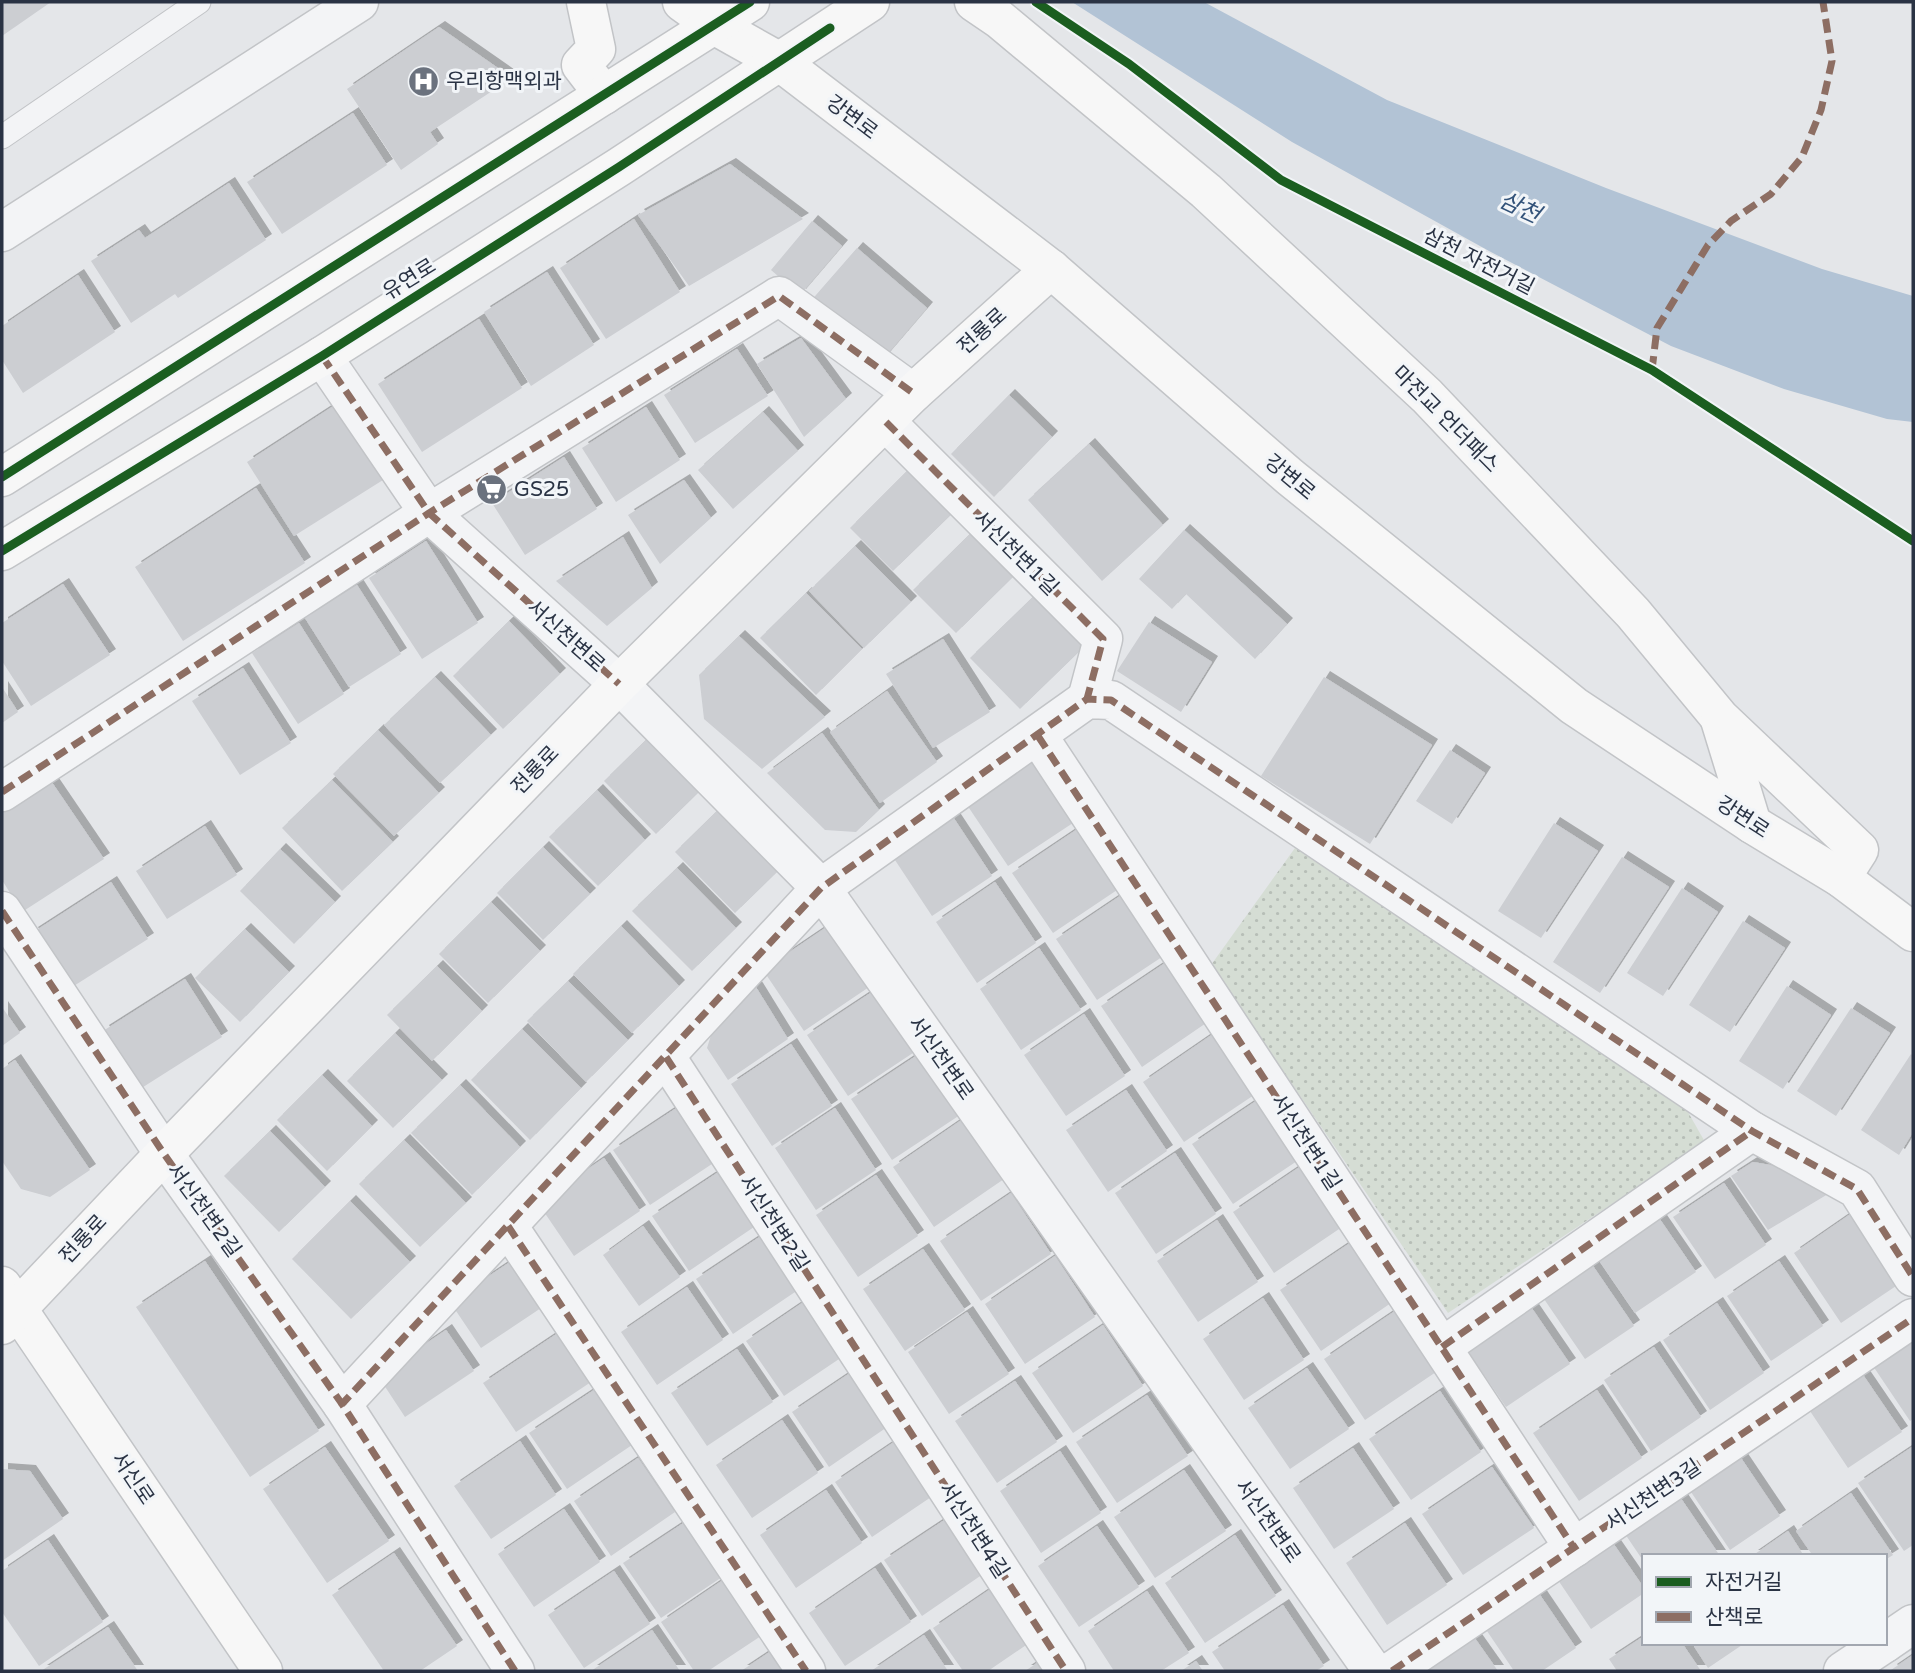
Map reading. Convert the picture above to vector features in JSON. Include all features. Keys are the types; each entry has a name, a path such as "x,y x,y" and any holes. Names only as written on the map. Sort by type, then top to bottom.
{"street":[{"path":"2,232 359,2"},
{"path":"586,2 596,49 581,65 604,95"},
{"name":"강변로","path":"682,2 714,25 780,62 1052,269 1290,477 1574,706 1752,824 1841,878 1913,932"},
{"path":"2,477 750,2"},
{"name":"유연로","path":"2,551 321,356 619,167 870,2"},
{"name":"마전교 언더패스","path":"974,2 1206,191 1427,396 1633,613 1720,718 1859,850 1841,878"},
{"name":"전룡로","path":"7,1307 164,1154 619,684 913,393 1052,269"},
{"path":"2,792 429,513 779,296 913,393"},
{"name":"서신천변로","path":"321,356 429,513 619,684 821,888 1373,1671"},
{"name":"서신천변1길","path":"886,422 1103,639 1087,699"},
{"path":"342,1404 821,888 1087,699 1111,700 1752,1131 1857,1189 1913,1277"},
{"path":"1720,718 1752,824"},
{"name":"서신천변1길","path":"1038,736 1574,1548"},
{"path":"2,911 164,1154"},
{"name":"서신천변2길","path":"666,1057 882,1389"},
{"path":"1442,1347 1752,1131"},
{"name":"서신천변2길","path":"164,1154 342,1404 515,1671"},
{"path":"508,1226 806,1671"},
{"name":"서신로","path":"7,1307 263,1671"},
{"name":"서신천변3길","path":"1392,1671 1913,1318"},
{"name":"서신천변4길","path":"882,1389 1066,1671"},
{"path":"1887,1642 1913,1624"},
{"path":"1843,1671 1882,1645"}],"lane":[{"path":"2,137 199,2"}],"shaded area":[{"path":"1295,848 1684,1105 1705,1142 1448,1313 1211,965"}],"water":[{"name":"삼천","path":"1072,2 1204,2 1387,100 1606,188 1822,269 1913,296 1913,422 1887,419 1784,389 1671,346 1489,251 1292,142"}],"building":[{"path":"2,2 51,2 2,36"},
{"path":"439,27 512,78 430,132 438,144 401,170 347,89"},
{"path":"353,113 387,165 282,234 247,182"},
{"path":"730,164 803,219 689,286 638,215"},
{"path":"229,183 266,240 178,298 175,294 131,323 91,261 139,230 145,238"},
{"path":"634,219 680,292 606,339 560,268"},
{"path":"812,221 842,246 800,295 771,270"},
{"path":"857,248 927,308 884,358 809,303"},
{"path":"547,272 594,345 531,386 484,312"},
{"path":"78,275 115,332 23,393 2,360 2,326"},
{"path":"479,319 522,388 422,452 378,384"},
{"path":"801,338 846,399 804,437 757,364"},
{"path":"737,349 768,396 695,443 664,395"},
{"path":"1009,395 1052,437 994,497 951,454"},
{"path":"335,405 383,480 294,536 247,462"},
{"path":"646,407 680,460 616,502 582,448"},
{"path":"763,412 798,451 733,509 698,470"},
{"path":"1089,444 1163,525 1102,581 1028,500"},
{"path":"564,457 597,509 525,555 492,503"},
{"path":"913,465 957,509 893,571 850,528"},
{"path":"684,480 711,518 660,564 628,515"},
{"path":"256,488 305,563 183,641 135,567"},
{"path":"976,528 1019,571 956,633 913,590"},
{"path":"1184,530 1287,624 1255,659 1186,594 1172,609 1139,579"},
{"path":"623,537 652,588 607,626 556,581"},
{"path":"426,541 478,623 422,659 369,578"},
{"path":"855,546 911,602 864,648 809,591"},
{"path":"63,584 110,655 31,706 2,661 2,623"},
{"path":"357,585 401,654 349,687 305,618"},
{"path":"806,593 862,649 816,695 760,638"},
{"path":"1037,593 1087,644 1020,709 970,658"},
{"path":"509,621 560,674 503,729 453,676"},
{"path":"1149,622 1212,662 1181,712 1117,671"},
{"path":"299,623 344,694 298,724 252,653"},
{"path":"739,636 825,717 762,769 704,719 699,675"},
{"path":"943,639 990,712 933,748 886,674"},
{"path":"243,668 291,743 240,775 192,701"},
{"path":"435,677 491,735 440,783 384,725"},
{"path":"1324,677 1432,745 1370,844 1261,776"},
{"path":"2,687 18,712 2,723"},
{"path":"887,691 937,762 880,803 830,732"},
{"path":"378,730 439,793 394,836 333,774"},
{"path":"822,733 879,810 856,832 825,830 767,773"},
{"path":"652,734 704,787 656,834 604,781"},
{"path":"1450,750 1485,773 1452,824 1416,801"},
{"path":"1038,758 1079,819 1008,866 967,805"},
{"path":"332,780 393,842 342,891 282,828"},
{"path":"51,781 104,859 22,912 2,880 2,812"},
{"path":"597,790 645,840 598,886 549,837"},
{"path":"719,809 779,870 735,913 675,852"},
{"path":"951,814 992,876 932,916 891,854"},
{"path":"1554,823 1598,851 1541,938 1498,911"},
{"path":"205,826 237,875 167,919 136,871"},
{"path":"1082,826 1123,886 1053,933 1012,873"},
{"path":"543,847 590,894 543,940 497,893"},
{"path":"280,849 335,902 294,944 240,891"},
{"path":"1622,857 1669,887 1600,993 1553,962"},
{"path":"677,868 736,928 692,971 632,911"},
{"path":"111,882 148,939 69,989 32,933"},
{"path":"995,882 1036,943 977,983 936,922"},
{"path":"1682,888 1718,912 1663,996 1627,973"},
{"path":"1126,892 1168,953 1097,1000 1056,939"},
{"path":"491,902 540,951 488,1003 439,954"},
{"path":"1743,921 1785,948 1730,1032 1689,1005"},
{"path":"834,922 875,983 804,1031 763,970"},
{"path":"621,926 679,986 632,1033 573,974"},
{"path":"245,929 289,972 240,1022 195,978"},
{"path":"1039,948 1081,1010 1021,1050 980,989"},
{"path":"1171,959 1212,1019 1142,1067 1101,1006"},
{"path":"437,966 482,1011 432,1061 387,1015"},
{"path":"185,979 222,1037 140,1089 103,1031"},
{"path":"568,981 628,1040 586,1082 527,1021"},
{"path":"754,984 788,1039 728,1080 707,1048 718,1013"},
{"path":"1787,986 1831,1015 1783,1089 1739,1061"},
{"path":"878,988 919,1049 848,1096 807,1035"},
{"path":"2,1007 20,1033 2,1046"},
{"path":"1851,1008 1890,1033 1836,1116 1797,1091"},
{"path":"1084,1014 1125,1076 1066,1116 1024,1055"},
{"path":"522,1029 581,1088 530,1140 471,1080"},
{"path":"395,1033 442,1080 393,1128 347,1081"},
{"path":"1213,1034 1254,1095 1184,1142 1143,1082"},
{"path":"791,1044 832,1106 772,1146 731,1084"},
{"path":"922,1052 963,1113 892,1160 851,1099"},
{"path":"1911,1054 1913,1132 1899,1155 1861,1130"},
{"path":"15,1060 90,1170 50,1197 21,1189 2,1161 2,1069"},
{"path":"322,1075 372,1126 327,1171 277,1120"},
{"path":"460,1085 520,1147 472,1195 411,1133"},
{"path":"1126,1090 1167,1151 1108,1192 1066,1130"},
{"path":"1262,1097 1303,1157 1233,1204 1192,1144"},
{"path":"678,1107 715,1162 650,1205 613,1150"},
{"path":"835,1108 876,1170 816,1210 775,1148"},
{"path":"963,1119 1004,1179 934,1227 893,1167"},
{"path":"270,1131 325,1187 279,1232 224,1176"},
{"path":"404,1140 466,1203 420,1247 359,1184"},
{"path":"1175,1153 1216,1214 1156,1254 1115,1193"},
{"path":"604,1158 640,1211 574,1256 538,1203"},
{"path":"1753,1162 1776,1166 1833,1191 1768,1230 1731,1176"},
{"path":"1304,1164 1345,1225 1274,1273 1233,1212"},
{"path":"717,1173 754,1227 689,1271 652,1216"},
{"path":"876,1175 918,1236 858,1277 816,1215"},
{"path":"1724,1183 1766,1245 1715,1279 1673,1217"},
{"path":"1011,1193 1051,1254 981,1301 940,1241"},
{"path":"350,1201 410,1262 351,1319 292,1259"},
{"path":"1852,1213 1899,1284 1841,1323 1794,1253"},
{"path":"1659,1218 1696,1272 1635,1313 1598,1259"},
{"path":"1217,1220 1258,1282 1198,1322 1157,1261"},
{"path":"643,1226 680,1277 639,1306 603,1255"},
{"path":"761,1236 798,1290 733,1334 696,1279"},
{"path":"1350,1243 1391,1303 1321,1351 1280,1290"},
{"path":"923,1249 965,1310 905,1351 863,1289"},
{"path":"1055,1256 1095,1317 1025,1364 985,1304"},
{"path":"516,1258 547,1304 481,1348 450,1302"},
{"path":"205,1261 319,1431 250,1477 136,1307"},
{"path":"1779,1261 1823,1326 1771,1361 1727,1296"},
{"path":"1593,1266 1634,1326 1585,1359 1544,1299"},
{"path":"687,1287 723,1340 657,1385 621,1332"},
{"path":"811,1297 848,1353 784,1396 746,1341"},
{"path":"1263,1298 1304,1360 1244,1400 1203,1339"},
{"path":"1717,1303 1764,1373 1710,1410 1663,1340"},
{"path":"1531,1307 1570,1364 1506,1407 1467,1350"},
{"path":"1395,1311 1436,1372 1365,1420 1324,1359"},
{"path":"967,1312 1009,1374 949,1414 908,1352"},
{"path":"1103,1325 1143,1386 1073,1433 1032,1373"},
{"path":"564,1329 597,1378 516,1432 483,1383"},
{"path":"446,1330 474,1371 405,1417 378,1376"},
{"path":"1913,1339 1913,1419 1910,1421 1873,1366"},
{"path":"1654,1347 1701,1417 1651,1451 1604,1380"},
{"path":"737,1349 773,1402 707,1446 671,1393"},
{"path":"1307,1368 1349,1429 1290,1469 1248,1408"},
{"path":"856,1369 893,1423 829,1467 792,1412"},
{"path":"1859,1369 1902,1432 1848,1468 1806,1405"},
{"path":"1015,1381 1057,1442 997,1483 955,1421"},
{"path":"594,1390 632,1445 567,1489 529,1433"},
{"path":"1597,1390 1642,1458 1579,1501 1533,1433"},
{"path":"1440,1391 1481,1452 1411,1500 1369,1439"},
{"path":"1147,1395 1188,1456 1117,1503 1076,1442"},
{"path":"782,1420 818,1473 752,1518 716,1465"},
{"path":"900,1438 937,1493 872,1537 835,1482"},
{"path":"520,1441 556,1495 491,1539 454,1486"},
{"path":"325,1447 389,1541 327,1583 263,1489"},
{"path":"1912,1447 1913,1545 1904,1551 1858,1483"},
{"path":"1353,1448 1394,1509 1334,1549 1293,1488"},
{"path":"1060,1451 1101,1513 1041,1553 1000,1491"},
{"path":"638,1458 675,1512 611,1556 574,1501"},
{"path":"1741,1458 1780,1516 1730,1550 1691,1492"},
{"path":"1492,1467 1534,1528 1463,1575 1422,1514"},
{"path":"2,1469 30,1471 63,1519 2,1561"},
{"path":"1184,1470 1226,1531 1155,1578 1114,1517"},
{"path":"826,1490 862,1543 796,1588 760,1535"},
{"path":"1851,1493 1893,1555 1887,1559 1887,1554 1812,1554 1796,1531"},
{"path":"1678,1494 1719,1554 1642,1554 1642,1559 1623,1531"},
{"path":"564,1509 600,1562 534,1607 498,1554"},
{"path":"949,1517 986,1572 922,1616 884,1560"},
{"path":"688,1520 725,1575 661,1618 623,1563"},
{"path":"1405,1523 1447,1585 1387,1625 1346,1563"},
{"path":"1097,1526 1139,1587 1079,1627 1038,1566"},
{"path":"1788,1531 1803,1554 1755,1554"},
{"path":"1235,1535 1276,1596 1205,1643 1165,1583"},
{"path":"48,1540 103,1622 39,1666 2,1612 2,1571"},
{"path":"1613,1543 1642,1585 1642,1594 1591,1629 1558,1580"},
{"path":"394,1553 457,1646 420,1671 384,1671 332,1595"},
{"path":"875,1568 911,1622 845,1666 809,1613"},
{"path":"614,1571 650,1624 584,1668 548,1615"},
{"path":"726,1578 764,1634 708,1671 694,1671 661,1622"},
{"path":"998,1584 1035,1639 988,1671 963,1671 933,1628"},
{"path":"1147,1591 1189,1653 1161,1671 1114,1671 1088,1631"},
{"path":"1540,1595 1576,1648 1542,1671 1514,1671 1487,1631"},
{"path":"1283,1605 1324,1666 1316,1671 1225,1671 1212,1652"},
{"path":"108,1627 138,1671 41,1671"},
{"path":"652,1630 680,1671 591,1671"},
{"path":"924,1635 948,1671 871,1671"},
{"path":"1474,1637 1498,1671 1423,1671"},
{"path":"1642,1637 1642,1645 1683,1645 1701,1671 1617,1671 1609,1659"},
{"path":"1693,1645 1742,1645 1708,1668"},
{"path":"774,1649 789,1671 741,1671"},
{"path":"1913,1655 1913,1671 1891,1670"},
{"path":"1040,1661 1047,1671 1025,1671"},
{"path":"1196,1661 1203,1671 1181,1671"}],"marked path":[{"path":"1652,370 1657,328 1708,245 1731,221 1771,194 1802,157 1821,110 1832,61 1823,2"},
{"path":"2,792 429,513 779,296 913,393"},
{"path":"322,356 429,513 619,684"},
{"path":"886,422 1103,639 1087,699"},
{"path":"515,1671 342,1404 821,888 1087,699 1111,700 1752,1131 1857,1189 1913,1277"},
{"path":"1038,736 1574,1548"},
{"path":"2,911 164,1154 342,1404"},
{"path":"666,1057 1066,1671"},
{"path":"1442,1347 1752,1131"},
{"path":"508,1226 806,1671"},
{"path":"1392,1671 1913,1318"}],"cycle path":[{"path":"2,477 750,2"},
{"name":"삼천 자전거길","path":"1036,2 1129,64 1281,180 1652,370 1913,541"},
{"path":"2,551 322,356 619,167 830,28"}],"place":[{"name":"우리항맥외과","path":"423,81"},
{"name":"GS25","path":"491,489"}]}
